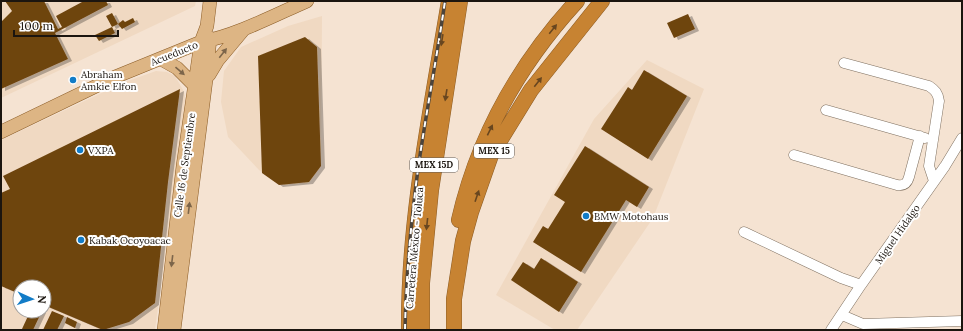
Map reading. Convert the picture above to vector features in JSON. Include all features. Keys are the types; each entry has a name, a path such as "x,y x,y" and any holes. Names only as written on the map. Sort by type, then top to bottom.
{"highway":[{"name":"Carretera México - Toluca","path":"409,330 409,307 415,224 422,167 449,1"},
{"name":"MEX 15D","path":"422,330 422,283 430,190 460,1"},
{"name":"MEX 15D","path":"444,330 447,285 466,190 487,136 521,72 552,31 578,1"},
{"name":"MEX 15","path":"454,330 454,299 463,242 471,212 491,155 531,90 602,1"}],"main road":[{"name":"Calle 16 de Septiembre","path":"174,330 210,1"},
{"name":"Acueducto","path":"1,132 115,76 244,28 307,1"},
{"path":"161,59 201,83 244,28"},
{"name":"Calle 16 de Septiembre","path":"164,330 183,166 201,83"}],"street":[{"path":"844,63 928,86 938,95 939,101 929,166 934,181"},
{"path":"826,110 933,140"},
{"path":"794,155 903,186 907,183 920,136"},
{"name":"Miguel Hidalgo","path":"831,330 962,138"},
{"path":"744,232 841,278 861,285"},
{"path":"842,315 863,327 931,326 962,321"}],"shaded area":[{"path":"1,1 196,1 195,6 1,98"},
{"path":"322,16 321,166 307,184 279,185 259,170 228,137 221,102 224,71 241,47 288,26"},
{"path":"647,60 704,89 653,218 577,330 555,330 496,295 594,119"},
{"name":"Kabak Ocoyoacac","path":"156,71 167,72 175,76 186,99 155,330 1,330 1,140 125,82"}],"building":[{"path":"5,1 44,1 58,29 62,27 56,16 82,2 81,1 106,1 108,5 55,33 68,59 1,89 1,22 12,11"},
{"path":"112,13 118,24 112,27 106,16"},
{"path":"688,14 695,29 674,38 667,23"},
{"path":"133,18 135,22 122,29 118,24 123,20 125,22"},
{"path":"112,27 115,33 99,41 95,35"},
{"path":"305,37 317,47 321,166 309,182 279,185 262,173 258,56"},
{"path":"644,70 687,96 648,159 601,129 628,87 632,90"},
{"name":"Kabak Ocoyoacac","path":"180,89 155,303 129,322 103,330 52,308 52,279 12,279 12,291 1,286 1,193 10,189 3,176"},
{"name":"BMW Motohaus","path":"585,146 649,187 637,207 626,200 581,272 533,242 543,226 548,229 565,202 554,195"},
{"path":"541,258 578,282 559,312 511,280 523,262 534,269"},
{"path":"52,311 64,316 57,330 43,330 48,319 52,319"},
{"path":"67,317 77,322 75,328 65,323"},
{"path":"27,319 38,319 33,330 22,329"}],"railway":[{"path":"405,330 408,269 415,189 445,1"}],"place":[{"name":"Abraham Amkie Elfon","path":"73,80"},
{"name":"VXPA","path":"80,150"},
{"name":"BMW Motohaus","path":"586,216"},
{"name":"Kabak Ocoyoacac","path":"81,240"}]}
